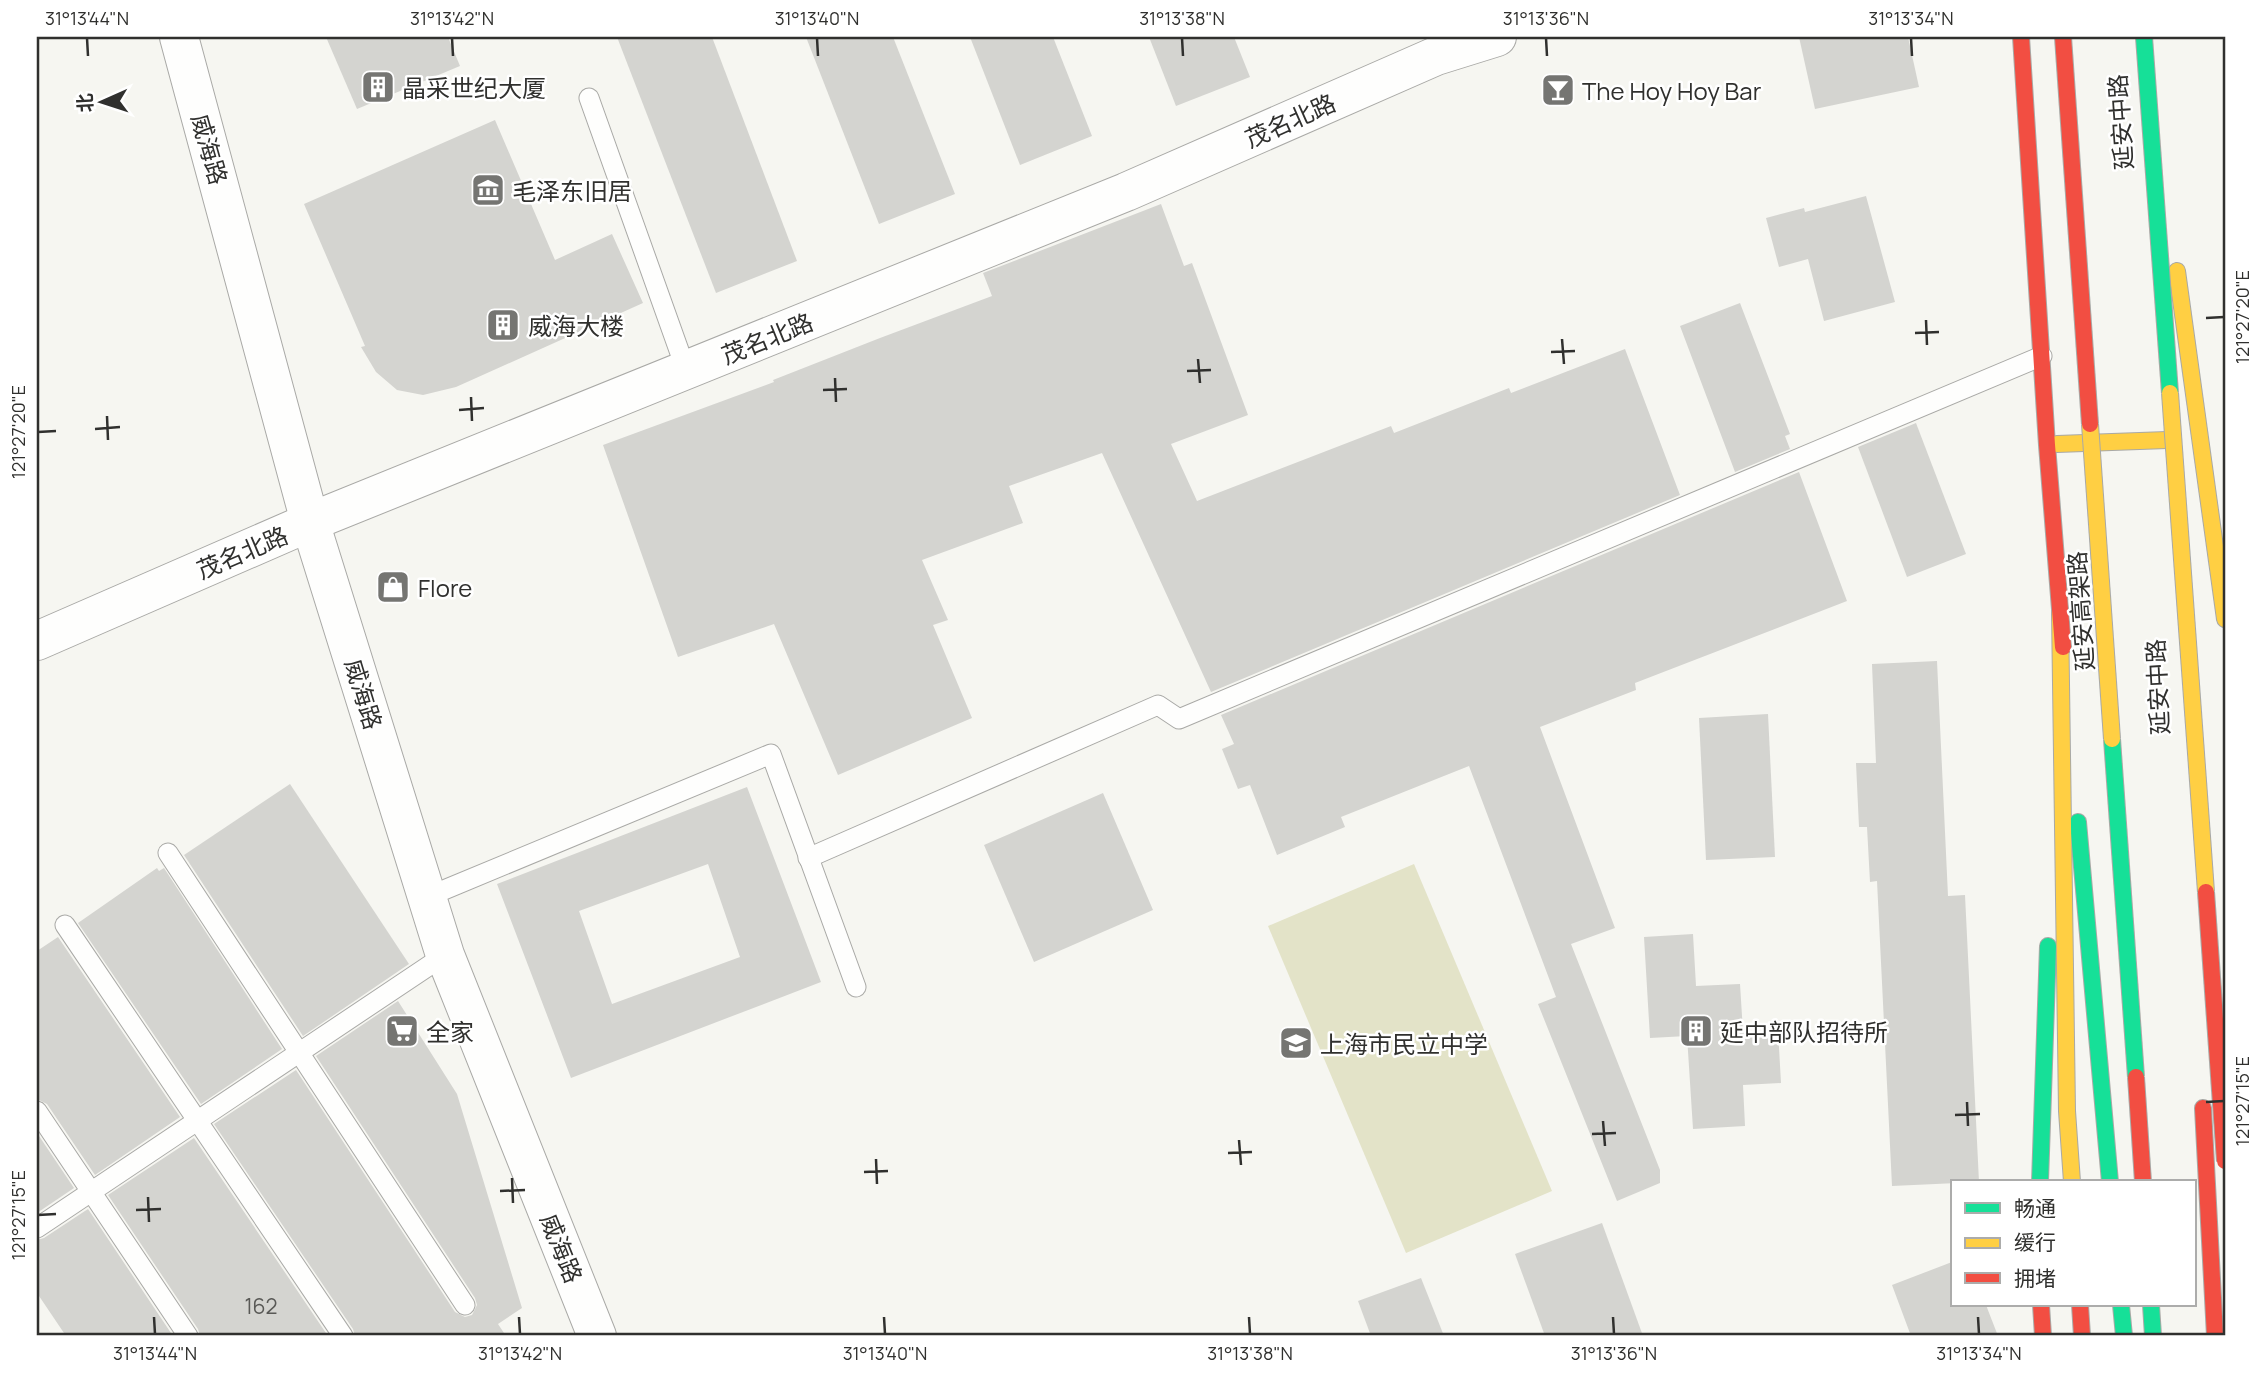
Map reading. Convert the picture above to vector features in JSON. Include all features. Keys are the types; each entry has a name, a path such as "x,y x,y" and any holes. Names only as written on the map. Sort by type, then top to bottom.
{"main road":[{"path":"2021,37 2060,612 2110,1180"},
{"name":"延安高架路","path":"2063,37 2143,1180"},
{"name":"延安中路","path":"2136,37 2167,440 2196,978"},
{"path":"2144,37 2225,619"},
{"path":"2144,37 2225,1161"},
{"path":"2164,393 2225,955"},
{"path":"2047,444 2167,440"},
{"path":"2040,1180 2060,612"},
{"path":"2060,612 2067,1111 2072,1180"},
{"path":"2202,1088 2215,1336"},
{"path":"2041,1306 2043,1336"},
{"path":"2080,1306 2082,1336"},
{"path":"2121,1306 2124,1336"},
{"path":"2151,1306 2153,1336"}],"street":[{"name":"威海路","path":"179,37 310,522 445,955 597,1336"},
{"name":"茂名北路","path":"37,641 310,522 1126,192 1432,46 1497,37"}],"lane":[{"path":"589,98 686,370"},
{"path":"808,858 1158,705 1179,719 2042,356"},
{"path":"427,897 771,754 856,987"},
{"path":"169,853 465,1305"},
{"path":"65,925 342,1336"},
{"path":"37,1228 445,955"},
{"path":"37,1111 188,1336"}],"green space":[{"path":"1414,864 1552,1191 1406,1253 1268,926"}],"building":[{"name":"晶采世纪大厦","path":"326,37 448,37 460,66 357,109"},
{"path":"617,37 712,37 797,261 716,293"},
{"path":"806,37 893,37 955,194 879,224"},
{"path":"970,37 1053,37 1092,136 1020,165"},
{"path":"1149,37 1234,37 1250,77 1176,106"},
{"path":"1799,37 1908,37 1919,87 1815,109"},
{"path":"495,120 555,260 612,234 643,303 456,387 423,395 397,390 376,372 361,347 365,346 304,204"},
{"path":"1866,196 1895,302 1824,321 1808,259 1779,267 1766,218 1804,208 1805,212"},
{"path":"1161,204 1184,266 1192,263 1248,415 1171,444 1197,501 1391,426 1394,433 1509,388 1511,393 1625,349 1680,495 1211,692 1102,453 1009,486 1023,523 922,560 948,620 933,625 972,718 838,775 774,624 678,657 603,445 774,382 773,380 992,296 983,273"},
{"path":"1740,303 1790,434 1785,436 1790,449 1735,472 1680,326"},
{"path":"1916,423 1966,554 1907,577 1858,447"},
{"path":"1799,472 1847,601 1635,683 1636,690 1540,727 1615,928 1571,944 1660,1170 1660,1183 1617,1201 1538,1004 1556,997 1469,766 1341,817 1345,827 1277,855 1250,785 1238,789 1222,749 1234,744 1221,715"},
{"path":"1937,661 1948,896 1965,895 1979,1180 1892,1186 1877,881 1870,882 1867,827 1859,827 1856,763 1876,763 1872,664"},
{"path":"1768,714 1775,857 1706,860 1699,718"},
{"path":"290,784 409,964 303,1036 184,855"},
{"path":"747,787 821,982 571,1078 497,884","holes":["708,864 740,957 612,1004 579,911"]},
{"path":"1103,793 1153,910 1034,962 984,845"},
{"path":"157,868 159,871 164,868 282,1049 201,1104 78,923"},
{"name":"延中部队招待所","path":"1693,934 1696,986 1740,984 1743,1032 1778,1030 1781,1083 1743,1085 1745,1126 1693,1129 1687,1036 1650,1038 1644,937"},
{"path":"58,937 180,1117 95,1175 47,1104 37,1099 37,951"},
{"path":"398,1001 457,1094 522,1308 498,1324 506,1336 355,1336 353,1329 214,1124 296,1070 455,1312 465,1317 472,1315 477,1305 475,1298 316,1056"},
{"path":"37,1133 74,1188 37,1213"},
{"path":"194,1138 328,1336 200,1336 198,1329 108,1195"},
{"path":"88,1209 173,1336 66,1336 37,1293 37,1240"},
{"path":"1602,1223 1643,1336 1545,1336 1515,1254"},
{"path":"1951,1262 1951,1306 1986,1306 1998,1336 1911,1336 1892,1285"},
{"path":"1421,1278 1444,1336 1371,1336 1358,1301"}],"traffic: fast":[{"path":"2144,37 2170,393"},
{"path":"2112,739 2136,1077"},
{"path":"2078,822 2110,1180"},
{"path":"2040,1180 2048,946"},
{"path":"2121,1306 2124,1336"},
{"path":"2151,1306 2153,1336"}],"traffic: slow":[{"path":"2177,271 2225,619"},
{"path":"2170,393 2206,892"},
{"path":"2090,424 2112,739"},
{"path":"2057,444 2167,440"},
{"path":"2060,612 2067,1111 2072,1180"}],"traffic: jam":[{"path":"2021,37 2063,647"},
{"path":"2063,37 2090,424"},
{"path":"2206,892 2225,1161"},
{"path":"2136,1077 2143,1180"},
{"path":"2203,1108 2215,1336"},
{"path":"2041,1306 2043,1336"},
{"path":"2080,1306 2082,1336"}],"place":[{"name":"晶采世纪大厦","path":"378,87"},
{"name":"The Hoy Hoy Bar","path":"1558,90"},
{"name":"毛泽东旧居","path":"488,190"},
{"name":"威海大楼","path":"503,325"},
{"name":"Flore","path":"393,587"},
{"name":"全家","path":"402,1031"},
{"name":"延中部队招待所","path":"1696,1031"},
{"name":"上海市民立中学","path":"1296,1043"}]}
